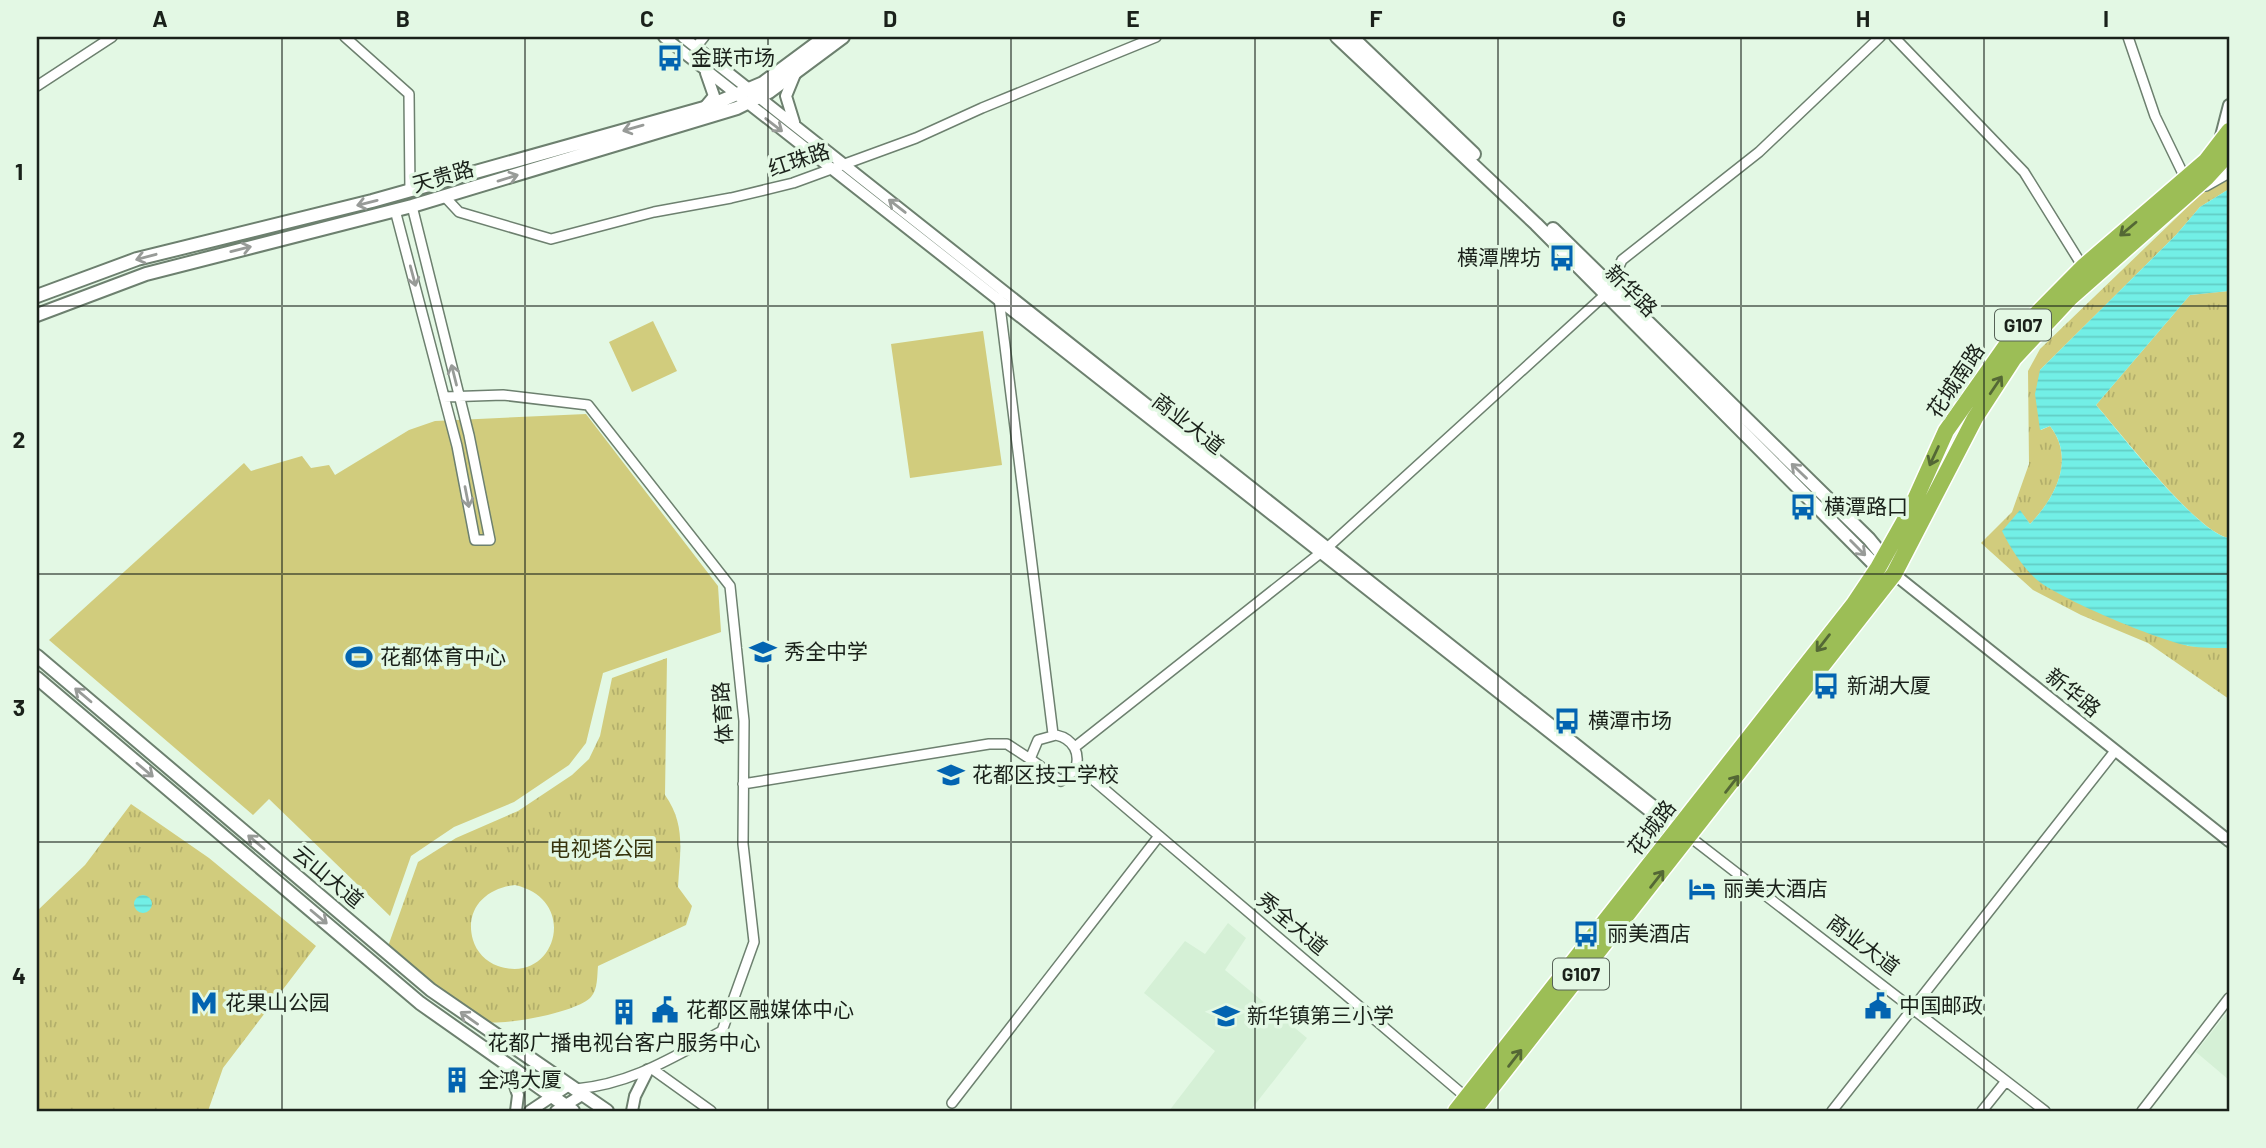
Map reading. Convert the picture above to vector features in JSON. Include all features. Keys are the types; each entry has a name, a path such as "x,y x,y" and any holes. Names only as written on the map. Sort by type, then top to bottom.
{"highway":[{"name":"花城南路","path":"1894,574 1975,418 2014,358 2070,298 2175,206 2223,150 2229,131"},
{"name":"花城南路","path":"1881,562 1946,431 1972,391 2023,326 2083,267 2223,150"},
{"name":"花城路","path":"1456,1111 1475,1107 1854,604 1881,562"},
{"name":"花城路","path":"1682,832 1894,574"}],"main road":[{"name":"天贵路","path":"755,94 825,37"},
{"name":"天贵路","path":"37,315 146,274 445,197 742,100 794,74 843,37"},
{"name":"新华路","path":"1337,37 1608,288"},
{"name":"新华路","path":"1352,37 1894,574"},
{"name":"天贵路","path":"37,296 137,259 410,191 704,108 742,100"},
{"name":"云山大道","path":"37,656 431,990 607,1111"},
{"name":"云山大道","path":"37,678 420,1003 553,1096 564,1109"}],"street":[{"path":"37,86 112,37"},
{"path":"345,37 409,94 410,191"},
{"name":"商业大道","path":"664,37 1682,832 2045,1111"},
{"name":"商业大道","path":"683,37 998,285 1324,550"},
{"path":"696,47 704,37"},
{"name":"红珠路","path":"445,197 459,212 551,239 654,212 731,198 832,169 916,138 1156,37"},
{"path":"1075,747 1324,550 1608,288 1622,260 1759,152 1880,37"},
{"path":"1894,37 2024,172 2083,267"},
{"path":"2128,37 2155,116 2186,180"},
{"path":"703,68 714,91 711,101 704,108"},
{"path":"794,74 786,102 800,129"},
{"path":"2223,150 2229,105"},
{"path":"2175,206 2229,173"},
{"path":"396,210 444,397 475,540 490,540 459,397 412,206"},
{"path":"998,285 1053,734"},
{"name":"体育路","path":"444,397 503,396 588,405 730,586 744,721 743,844 754,942 722,1031 650,1069 605,1087 575,1090"},
{"name":"新华路","path":"1894,574 2229,841"},
{"path":"743,784 989,744 1007,744 1060,781 1071,775 1077,766 1075,747 1065,738 1053,734 1038,740 1030,759"},
{"path":"1832,1111 1911,1007 2115,751"},
{"name":"秀全大道","path":"1077,766 1475,1107"},
{"path":"952,1103 1159,836"},
{"path":"2142,1111 2229,998"},
{"path":"508,1065 518,1095 516,1111"},
{"path":"632,1111 639,1086 650,1069 711,1111"},
{"path":"1982,1111 2006,1081"},
{"path":"530,1111 553,1096 575,1090"},
{"path":"564,1109 575,1090"}],"shaded area":[{"name":"新华镇第三小学","path":"1228,923 1246,938 1225,970 1307,1038 1250,1111 1169,1111 1215,1051 1144,993 1185,941 1205,954"},
{"path":"2226,1014 2229,1017 2229,1080 2196,1052"}],"green space":[{"path":"2229,177 2229,189 2200,207 2176,235 2040,370 2041,430 2050,426 2058,439 2062,465 2054,491 2039,514 2030,524 2020,511 2003,531 2188,646 2226,648 2229,644 2229,699 2148,643 2081,615 2033,590 1981,543 2012,512 2029,464 2028,371 2040,349 2201,194"},
{"path":"2229,291 2229,538 2215,532 2180,501 2096,405 2190,295"},
{"path":"653,321 677,371 632,392 609,342"},
{"path":"983,331 1002,465 910,478 891,344"},
{"name":"花都体育中心","path":"586,414 718,586 721,632 603,673 586,743 569,765 514,802 454,827 411,856 390,916 269,799 253,815 49,640 244,463 251,471 302,456 311,468 329,465 335,475 409,430 435,421"},
{"name":"电视塔公园","path":"667,658 665,795 672,806 679,828 678,887 692,906 686,925 598,966 595,990 583,1003 552,1014 514,1021 482,1022 472,1019 439,996 386,952 418,862 456,838 518,811 572,775 589,759 600,736 612,678","holes":["515,885 536,894 548,907 554,922 553,939 546,953 534,964 518,969 489,962 476,948 471,929 472,919 480,902 495,890"]},
{"name":"花果山公园","path":"131,804 209,858 316,946 223,1068 208,1111 37,1111 37,911 85,865"}],"water":[{"path":"2229,189 2229,291 2190,295 2096,405 2180,502 2215,532 2229,538 2229,644 2227,648 2203,648 2174,642 2133,627 2065,597 2036,579 2026,569 2002,531 2020,510 2030,524 2047,502 2059,478 2062,465 2058,439 2050,426 2040,430 2035,394 2040,370 2176,235 2200,207"},
{"path":"143,895 149,898 152,904 149,910 143,913 137,910 134,904 137,898"}],"place":[{"name":"金联市场","path":"670,58"},
{"name":"横潭牌坊","path":"1562,258"},
{"name":"横潭路口","path":"1803,507"},
{"name":"秀全中学","path":"763,652"},
{"name":"花都体育中心","path":"359,657"},
{"name":"新湖大厦","path":"1826,686"},
{"name":"横潭市场","path":"1567,721"},
{"name":"花都区技工学校","path":"951,775"},
{"name":"丽美大酒店","path":"1702,889"},
{"name":"丽美酒店","path":"1586,934"},
{"name":"花果山公园","path":"204,1003"},
{"name":"中国邮政","path":"1878,1006"},
{"name":"花都区融媒体中心","path":"665,1010"},
{"name":"花都广播电视台客户服务中心","path":"624,1012"},
{"name":"新华镇第三小学","path":"1226,1016"},
{"name":"全鸿大厦","path":"457,1080"}]}
